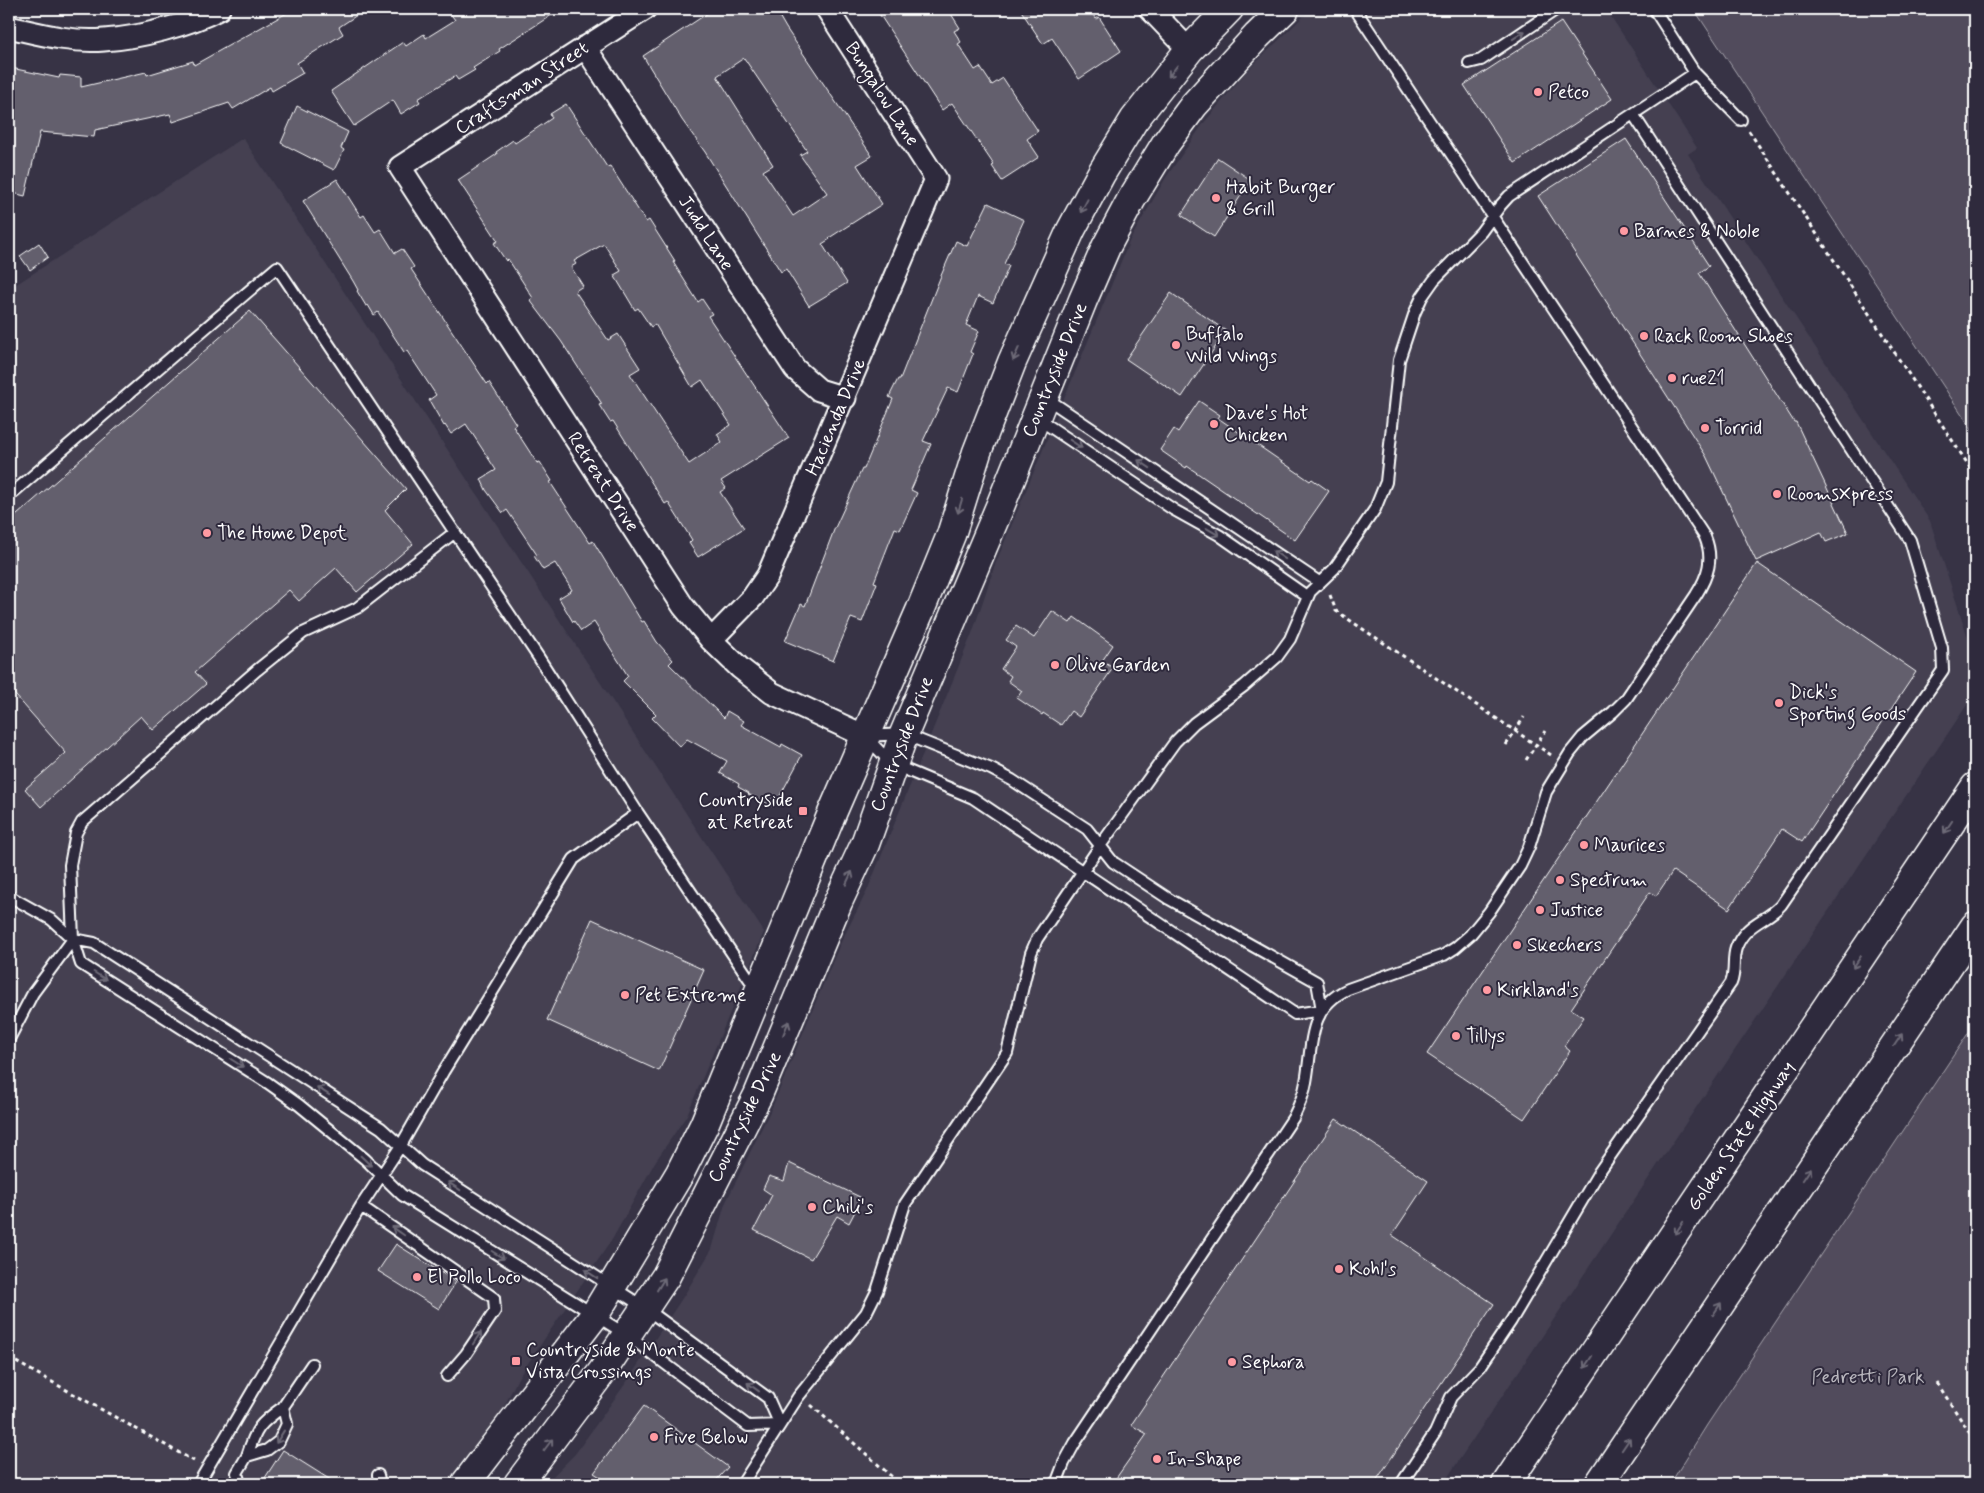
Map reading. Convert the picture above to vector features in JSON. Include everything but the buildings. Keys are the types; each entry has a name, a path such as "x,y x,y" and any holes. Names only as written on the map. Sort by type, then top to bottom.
{"main road":[{"name":"Countryside Drive","path":"465,1484 594,1316 680,1173 700,1133 865,736 951,535 977,452 1012,362 1071,230 1101,174 1134,120 1189,50 1229,9"},
{"name":"Countryside Drive","path":"518,1484 602,1372 666,1276 758,1095 838,902 865,844 904,734 1095,273 1131,200 1166,143 1194,104 1257,36 1285,9"},
{"name":"Golden State Highway","path":"1506,1484 1975,787"},
{"path":"1599,1484 1975,926"}],"street":[{"path":"9,28 60,38 104,41 158,31 207,15 219,9"},
{"name":"Craftsman Street","path":"400,168 644,9"},
{"name":"Bungalow Lane","path":"827,9 936,179"},
{"path":"1150,9 1189,50"},
{"name":"Judd Lane","path":"585,47 794,369 819,390 845,398"},
{"name":"Retreat Drive","path":"400,168 683,606 712,640 740,668 772,693 865,736"},
{"name":"Hacienda Drive","path":"712,640 753,598 768,575 845,398 936,179"}],"lane":[{"path":"1056,1484 1074,1443 1293,1118 1304,1091 1313,1030 1322,1010 1334,997 1343,992 1444,955 1459,945 1476,928 1520,866 1529,847 1546,792 1570,753 1583,737 1624,702 1699,590 1709,566 1711,556 1705,537 1355,9"},
{"path":"1469,63 1481,60 1557,9"},
{"path":"1654,9 1696,73 1741,120"},
{"path":"742,1484 798,1397 866,1313 877,1291 905,1204 1008,1053 1033,948 1100,846 1165,754 1180,735 1201,716 1249,681 1277,657 1290,639 1308,597 1319,582 1334,569 1369,520 1382,495 1389,461 1400,360 1419,302 1434,280 1481,232 1500,206 1513,193 1696,73"},
{"path":"1401,1484 1435,1433 1451,1397 1480,1367 1512,1321 1599,1172 1731,982 1734,972 1734,953 1738,943 1754,924 1773,913 1781,905 1940,676 1944,663 1942,648 1910,540 1633,114"},
{"path":"9,496 277,267 758,992"},
{"path":"1040,407 1319,582"},
{"path":"1040,407 1174,510 1219,535 1308,597"},
{"path":"454,532 357,608 303,633 257,670 82,822 76,833 70,865 73,939 81,964 268,1082 365,1159 402,1195 627,1336 748,1426 780,1425"},
{"path":"865,736 904,734 991,769 1012,780 1087,829 1114,862 1169,899 1317,982 1322,1010"},
{"path":"865,736 892,764 973,798 1296,1014 1322,1010"},
{"path":"198,1484 361,1206 400,1147 429,1094 574,859 638,813"},
{"path":"9,896 52,920 73,939 94,943 381,1128 422,1166 645,1308 768,1398 780,1425"},
{"path":"9,1039 33,993 73,939"},
{"path":"361,1206 494,1298 494,1311 466,1354 447,1376"},
{"path":"240,1484 237,1473 247,1456 252,1438 263,1422 283,1408 312,1364"},
{"path":"247,1456 268,1450 279,1441 287,1424 283,1408"}],"path":[{"path":"1741,120 1975,475"},
{"path":"1329,594 1336,610 1552,756"},
{"path":"1506,745 1524,717"},
{"path":"1526,760 1545,731"},
{"path":"9,1358 208,1469"},
{"path":"1937,1383 1975,1441"},
{"path":"810,1404 900,1484"}],"shaded area":[{"path":"1311,9 1606,9 1697,148 1688,154 1930,521 1968,638 1975,650 1975,693 1443,1484 545,1484 575,1454 628,1380 712,1249 725,1204 773,1105 840,944 867,891 973,631 995,565 1130,240 1165,179 1203,124 1246,72"},
{"path":"243,138 764,932 687,1115 655,1162 613,1238 518,1378 499,1417 446,1484 9,1484 9,289"}],"green space":[{"path":"1694,9 1975,9 1975,434"},
{"name":"Pedretti Park","path":"1975,1023 1975,1484 1670,1484 1707,1425"}],"place":[{"name":"Petco","path":"1538,92"},
{"name":"Habit Burger & Grill","path":"1216,198"},
{"name":"Barnes & Noble","path":"1624,231"},
{"name":"Rack Room Shoes","path":"1644,336"},
{"name":"Buffalo Wild Wings","path":"1176,345"},
{"name":"rue21","path":"1672,378"},
{"name":"Dave's Hot Chicken","path":"1214,424"},
{"name":"Torrid","path":"1705,428"},
{"name":"RoomsXpress","path":"1777,494"},
{"name":"The Home Depot","path":"207,533"},
{"name":"Olive Garden","path":"1055,665"},
{"name":"Dick's Sporting Goods","path":"1779,703"},
{"name":"Countryside at Retreat","path":"803,811"},
{"name":"Maurices","path":"1584,845"},
{"name":"Spectrum","path":"1560,880"},
{"name":"Justice","path":"1540,910"},
{"name":"Skechers","path":"1517,945"},
{"name":"Kirkland's","path":"1487,990"},
{"name":"Pet Extreme","path":"625,995"},
{"name":"Tillys","path":"1456,1036"},
{"name":"Chili's","path":"812,1207"},
{"name":"Kohl's","path":"1339,1269"},
{"name":"El Pollo Loco","path":"417,1277"},
{"name":"Countryside & Monte Vista Crossings","path":"516,1361"},
{"name":"Sephora","path":"1232,1362"},
{"name":"Five Below","path":"654,1437"},
{"name":"In-Shape","path":"1157,1459"}]}
